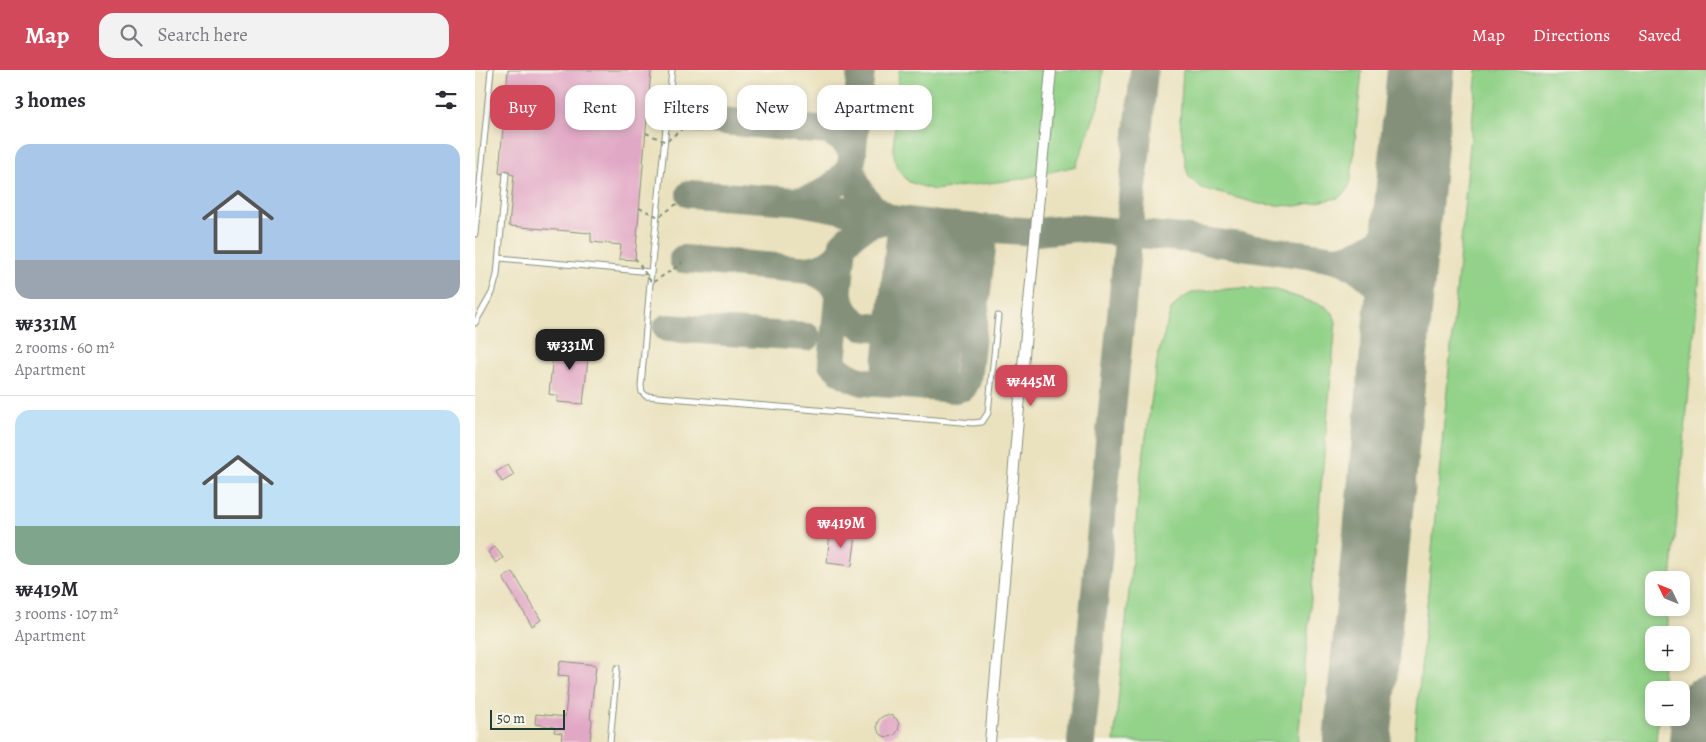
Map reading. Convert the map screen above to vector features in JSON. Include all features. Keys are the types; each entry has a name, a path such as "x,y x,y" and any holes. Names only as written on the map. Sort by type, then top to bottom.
{"street":[{"path":"990,742 1051,70"}],"lane":[{"path":"475,234 491,70"},
{"path":"672,70 641,386 642,392 646,396 982,422 988,413 998,316"},
{"path":"475,323 492,294 499,258 506,174"},
{"path":"499,258 651,272"},
{"path":"610,742 617,668"}],"path":[{"path":"646,133 666,142 680,130"},
{"path":"639,208 659,217 690,194"},
{"path":"635,258 652,283 681,264 683,259"}],"green space":[{"path":"899,70 1103,70 1100,101 1076,166 1020,179 934,190 909,182 897,168 893,150 894,130 932,130 932,85 898,85"},
{"path":"1183,70 1362,70 1351,181 1347,191 1338,198 1296,206 1259,204 1201,188 1189,177 1186,167 1180,120"},
{"path":"1477,70 1706,70 1706,209 1672,571 1645,571 1645,616 1667,616 1667,626 1645,626 1645,671 1662,671 1662,681 1645,681 1645,726 1657,726 1656,742 1414,742"},
{"path":"1239,288 1276,290 1324,306 1333,313 1336,322 1298,742 1114,742 1141,471 1158,355 1171,310 1180,300 1193,292"}],"building":[{"path":"508,70 651,70 650,85 645,85 646,130 635,260 619,259 621,245 591,242 591,233 509,226 514,175 506,170 502,174 499,173 503,130 555,130 555,85 507,85"},
{"path":"564,338 590,341 583,404 557,402 558,396 549,394 554,345 563,346"},
{"path":"508,465 514,475 502,482 496,472"},
{"path":"830,532 856,535 852,566 827,563"},
{"path":"495,547 503,558 496,563 488,552"},
{"path":"513,572 541,620 532,626 503,578"},
{"path":"560,661 596,665 590,719 592,720 590,742 561,742 562,733 554,732 555,727 535,724 536,714 565,717 569,676 558,675"},
{"path":"884,715 892,715 899,722 899,730 892,737 884,737 877,730 877,722"}],"taxiway":[{"path":"861,70 851,167 856,183 864,197 875,209 889,218"},
{"path":"1081,742 1144,70"},
{"path":"727,121 828,131 843,140 853,155"},
{"path":"795,201 820,195 840,180 851,167"},
{"path":"690,194 795,201 891,219 940,225 1036,232 1076,228 1181,238 1336,259 1362,272 1383,294 1391,312 1395,339"},
{"path":"1336,259 1364,251 1388,234 1395,226 1409,196"},
{"path":"890,220 875,222 864,227 843,244 832,363 847,375 864,382 955,389 963,387 967,380 983,239"},
{"path":"877,383 883,380 885,374 901,230"},
{"path":"902,385 911,377 929,234"},
{"path":"932,387 938,381 956,238"},
{"path":"842,251 828,264 810,270 831,282 837,291 845,312 854,321 862,326 963,337 970,347"},
{"path":"683,259 810,270"},
{"path":"667,328 807,337"}],"runway":[{"path":"1357,742 1421,70"},
{"path":"1703,742 1706,711"}]}
